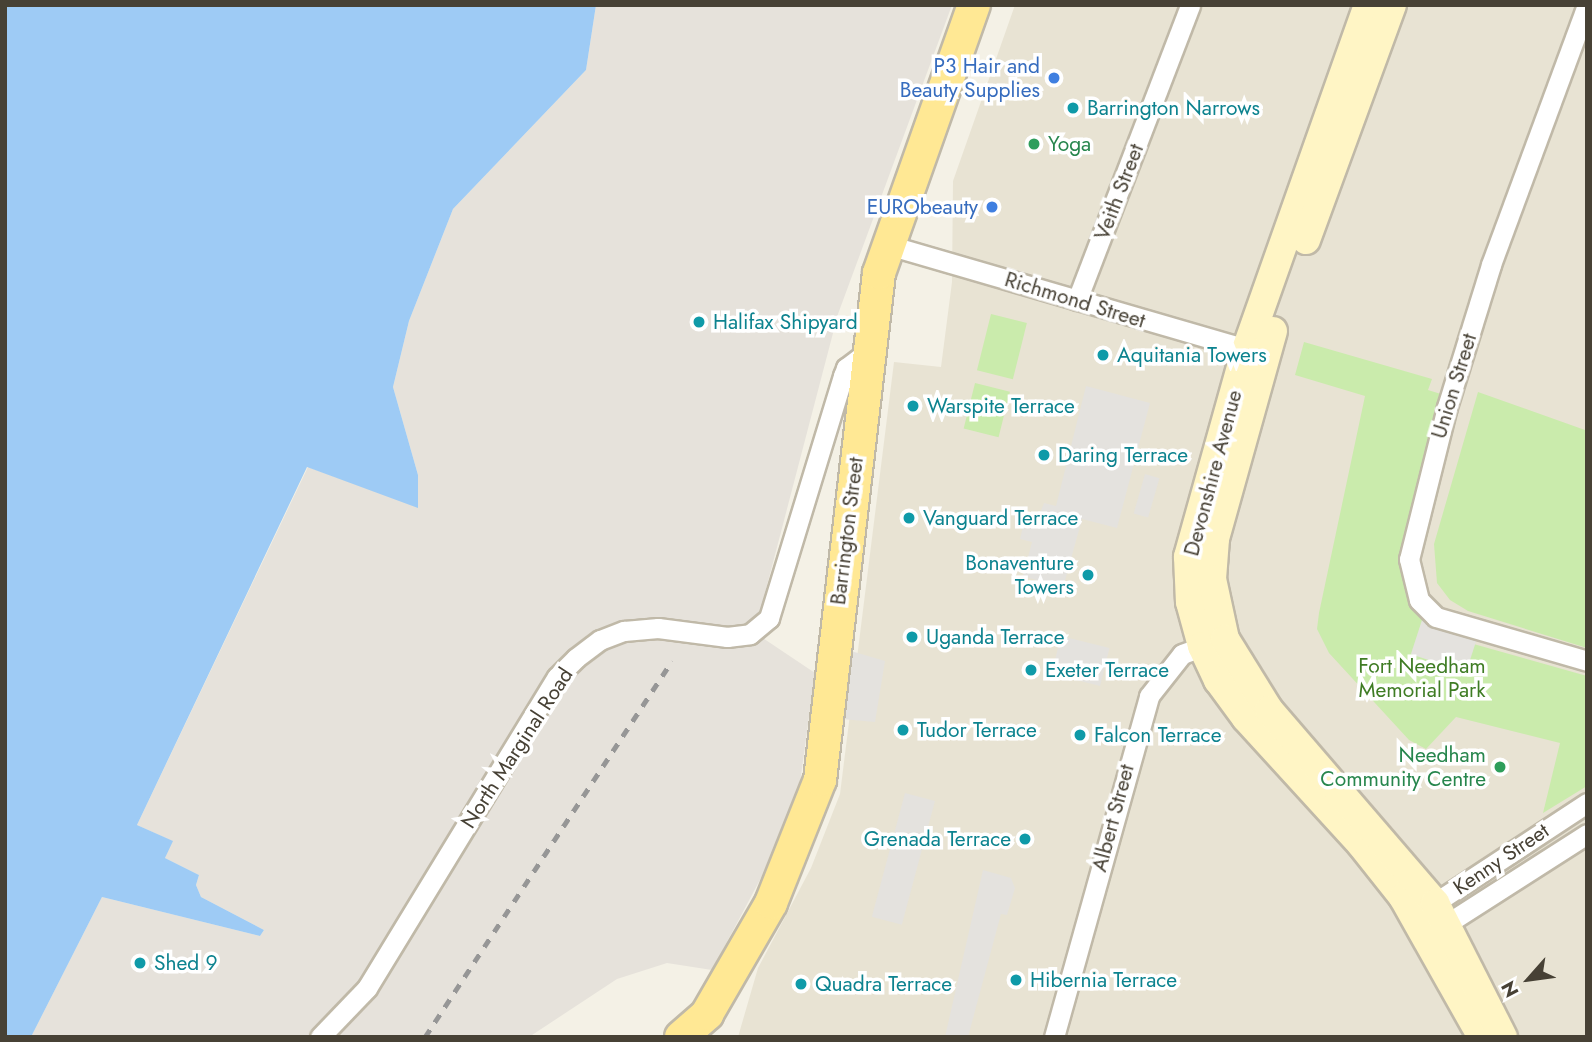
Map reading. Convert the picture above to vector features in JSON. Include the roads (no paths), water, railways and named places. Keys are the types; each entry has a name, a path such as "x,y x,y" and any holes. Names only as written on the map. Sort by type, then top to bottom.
{"main road":[{"name":"Barrington Street","path":"681,1037 706,1014 771,903 820,780 867,352 886,244 974,5"}],"street":[{"name":"Veith Street","path":"1077,300 1190,5"},
{"name":"Devonshire Avenue","path":"1368,5 1255,352 1215,540 1212,579 1213,643 1269,710 1431,919 1503,1037"},
{"name":"Devonshire Avenue","path":"1255,352 1392,5"},
{"name":"Union Street","path":"1587,5 1491,265 1447,407 1409,559 1419,600 1436,618 1587,661"},
{"name":"Richmond Street","path":"886,244 1255,352"},
{"name":"North Marginal Road","path":"320,1037 367,988 557,677 576,658 600,639 624,631 658,628 727,637 750,634 769,618 842,376 846,368 867,352"},
{"name":"Albert Street","path":"1054,1037 1149,696 1166,669 1182,654 1213,643"},
{"name":"Kenny Street","path":"1431,919 1520,845 1587,803"},
{"name":"Kenny Street","path":"1431,919 1533,868 1587,834"},
{"path":"1520,845 1533,868"},
{"name":"Devonshire Avenue","path":"1431,919 1482,1037"}],"water":[{"path":"5,5 596,5 586,70 453,209 409,321 393,387 418,475 418,508 307,467 137,825 173,841 165,858 199,875 196,885 201,897 264,930 260,936 102,897 31,1037 5,1037"}],"railway":[{"path":"425,1037 672,661"}],"place":[{"name":"P3 Hair and Beauty Supplies","path":"1054,78"},
{"name":"Barrington Narrows","path":"1073,108"},
{"name":"Yoga","path":"1034,144"},
{"name":"EURObeauty","path":"992,207"},
{"name":"Halifax Shipyard","path":"699,322"},
{"name":"Aquitania Towers","path":"1103,355"},
{"name":"Warspite Terrace","path":"913,406"},
{"name":"Daring Terrace","path":"1044,455"},
{"name":"Vanguard Terrace","path":"909,518"},
{"name":"Bonaventure Towers","path":"1088,575"},
{"name":"Uganda Terrace","path":"912,637"},
{"name":"Exeter Terrace","path":"1031,670"},
{"name":"Tudor Terrace","path":"903,730"},
{"name":"Falcon Terrace","path":"1080,735"},
{"name":"Needham Community Centre","path":"1500,767"},
{"name":"Grenada Terrace","path":"1025,839"},
{"name":"Shed 9","path":"140,963"},
{"name":"Hibernia Terrace","path":"1016,980"},
{"name":"Quadra Terrace","path":"801,984"}],"park label":[{"name":"Fort Needham Memorial Park","path":"1422,678"}]}
